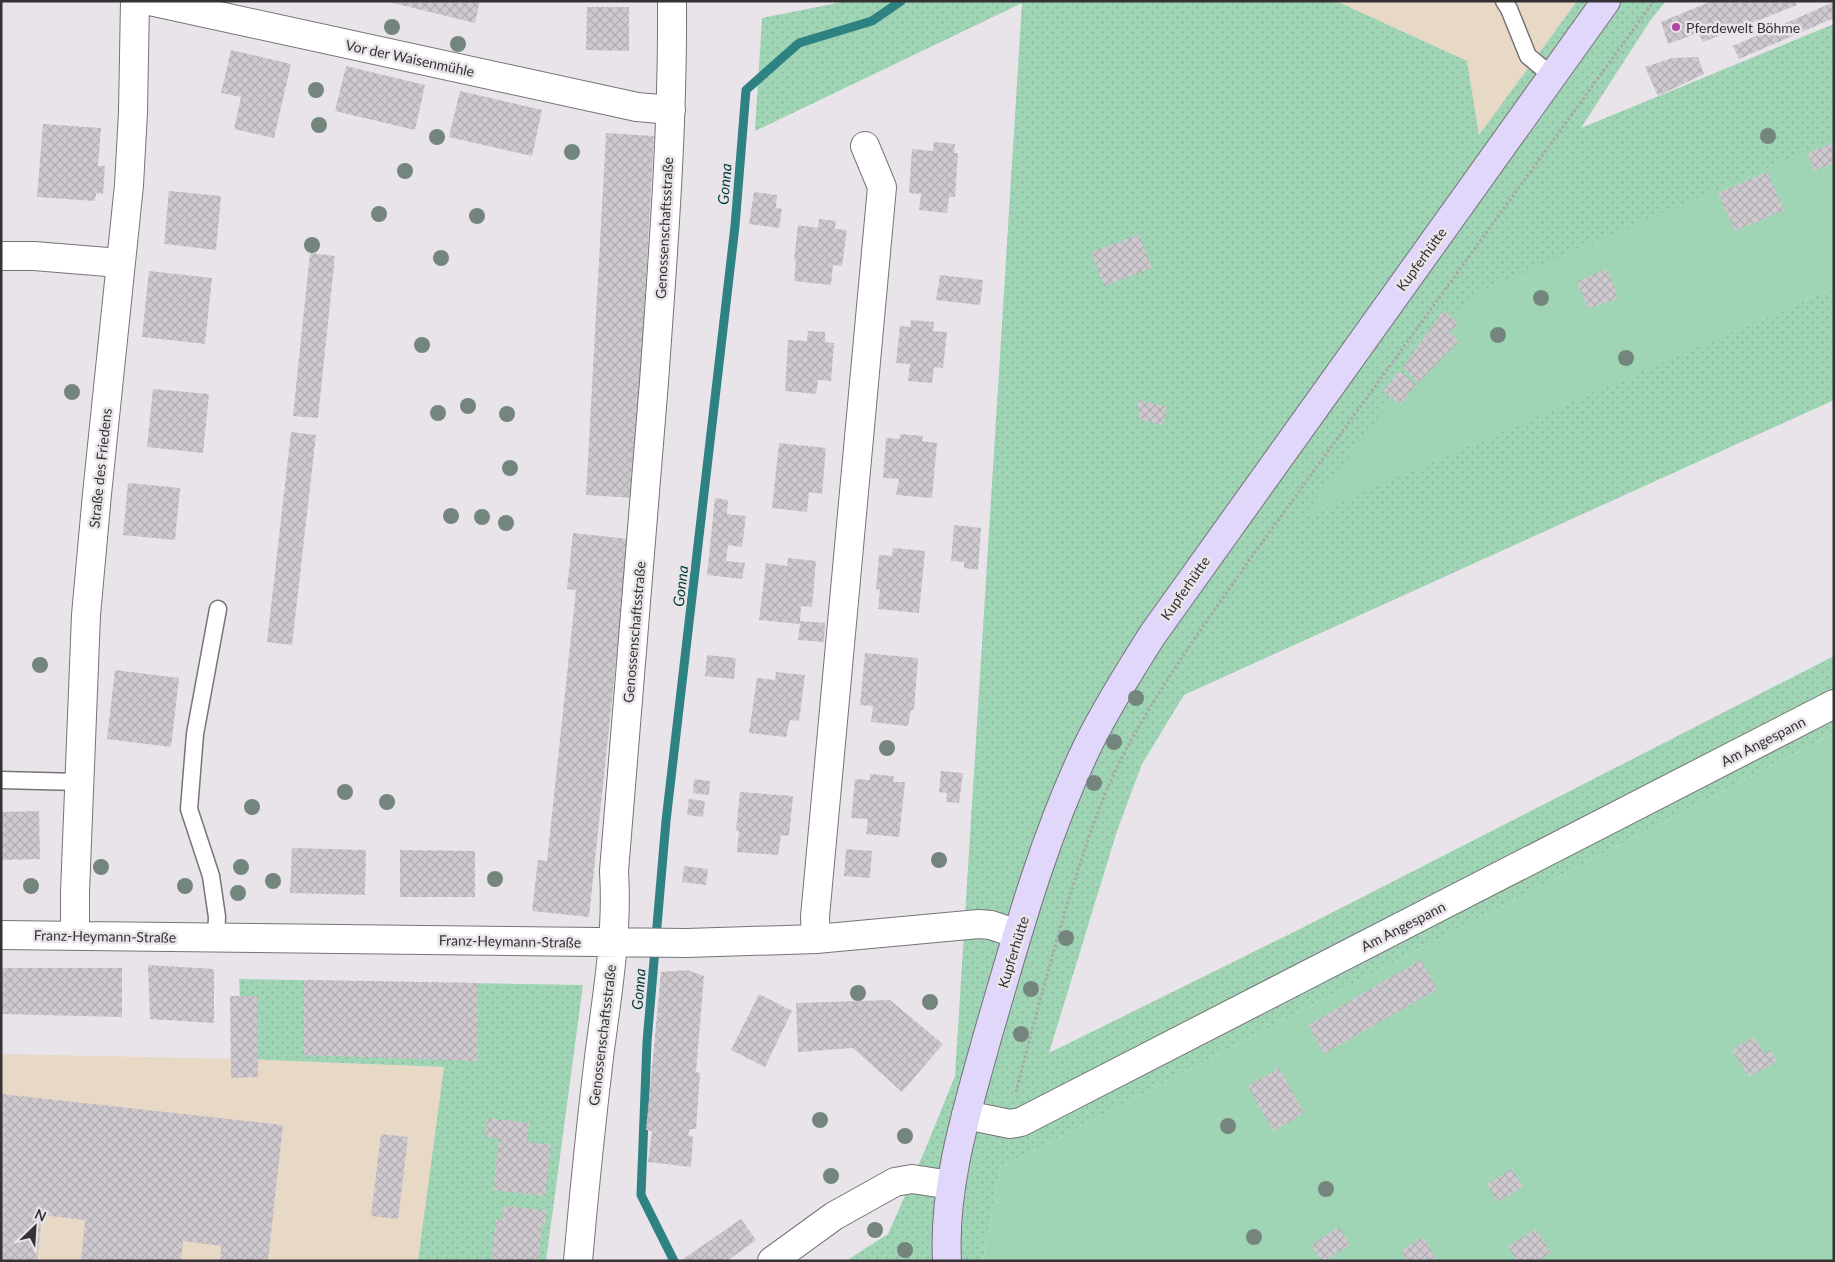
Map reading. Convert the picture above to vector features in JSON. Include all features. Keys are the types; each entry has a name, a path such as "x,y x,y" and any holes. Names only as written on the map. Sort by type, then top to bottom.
{"main road":[{"name":"Kupferhütte","path":"947,1261 946,1217 951,1185 966,1115 1017,934 1047,847 1075,776 1102,721 1142,652 1224,533 1606,1"}],"street":[{"name":"Straße des Friedens","path":"75,936 86,615 129,185 135,1"},
{"name":"Vor der Waisenmühle","path":"150,1 637,108 671,110"},
{"name":"Genossenschaftsstraße","path":"578,1261 594,1102 625,943 616,897 614,871 663,260 673,71 672,1"},
{"path":"816,939 814,917 882,187 865,146"},
{"path":"1,256 34,256 120,263"},
{"name":"Am Angespann","path":"1010,1124 1021,1122 1834,704"},
{"name":"Franz-Heymann-Straße","path":"1,935 665,943 816,939 979,924 991,925 1017,934"},
{"path":"966,1115 1010,1124"},
{"path":"772,1261 834,1216 895,1182 912,1179 951,1185"}],"lane":[{"path":"1508,3 1528,56 1552,76"},
{"path":"216,938 217,918 210,876 189,809 195,734 218,609"},
{"path":"1,780 79,782"}],"path":[{"path":"1010,1124 1016,1091 1046,972 1089,834 1120,762 1146,714 1188,647 1654,1"}],"shaded area":[{"path":"1336,1 1577,1 1479,135 1467,61"},
{"path":"1,1054 243,1059 445,1067 418,1261 1,1261"}],"green space":[{"path":"847,1 1336,1 1467,61 1479,135 1577,1 1666,1 1650,21 1581,128 1834,24 1834,141 1302,518 1834,288 1834,400 1184,695 1142,764 1117,831 1049,1053 1300,929 1834,656 1834,733 1000,1168 983,1261 846,1261 888,1234 955,1076 1022,3 755,131 762,18"},
{"path":"1834,139 1834,288 1301,519 1473,294"},
{"path":"1834,733 1834,1261 983,1261 1000,1168"},
{"path":"239,979 583,985 546,1261 418,1261 444,1067 243,1059"}],"building":[{"path":"385,1 480,1 475,23"},
{"path":"1712,1 1795,1 1797,5 1703,42 1698,33 1668,44 1661,22"},
{"path":"1834,2 1834,18 1739,59 1733,46"},
{"path":"587,7 629,7 629,51 586,50"},
{"path":"231,50 291,64 274,138 234,129 241,97 221,93"},
{"path":"1698,57 1704,74 1658,96 1645,67 1672,58"},
{"path":"346,66 425,85 415,130 335,111"},
{"path":"460,91 542,110 532,156 449,137"},
{"path":"43,124 101,128 98,166 105,166 103,194 96,193 95,201 37,197"},
{"path":"606,133 654,136 634,498 586,495"},
{"path":"934,142 955,144 954,153 958,153 955,197 949,197 947,213 919,210 921,194 909,193 912,149 933,151"},
{"path":"1834,143 1834,163 1814,171 1808,153"},
{"path":"1767,172 1784,210 1735,231 1718,193"},
{"path":"169,191 221,196 216,250 164,244"},
{"path":"754,192 777,195 776,208 782,209 779,228 749,224"},
{"path":"819,219 836,221 835,229 847,230 842,266 833,265 831,285 794,281 798,225 818,228"},
{"path":"1139,235 1152,268 1104,286 1091,252"},
{"path":"310,253 335,256 318,418 293,416"},
{"path":"1607,269 1618,298 1588,309 1577,281"},
{"path":"149,271 212,278 205,344 142,337"},
{"path":"940,275 983,280 980,305 936,300"},
{"path":"1444,310 1458,324 1449,333 1459,341 1418,383 1403,367"},
{"path":"911,320 934,322 933,331 947,332 943,368 934,367 932,383 908,381 910,364 896,363 900,326 910,327"},
{"path":"808,331 825,332 825,342 834,343 831,381 818,380 816,394 785,391 788,340 807,341"},
{"path":"1399,371 1416,384 1401,404 1383,391"},
{"path":"153,389 209,394 203,453 147,447"},
{"path":"1138,400 1167,407 1163,425 1139,419"},
{"path":"291,432 316,435 292,645 267,642"},
{"path":"900,434 923,436 922,441 937,443 932,498 896,495 899,479 883,478 886,438 900,439"},
{"path":"779,443 826,448 822,494 809,492 807,512 772,508"},
{"path":"128,483 180,488 175,540 123,535"},
{"path":"715,498 728,500 727,514 746,516 742,547 728,545 726,561 745,563 742,579 707,575"},
{"path":"954,525 981,528 978,570 964,568 964,562 951,561"},
{"path":"573,533 629,539 589,917 532,911 538,860 547,861 576,590 567,589"},
{"path":"893,548 925,551 919,613 878,609 880,589 876,590 879,555 892,556"},
{"path":"788,558 816,561 812,607 801,606 800,621 825,623 824,642 798,640 800,624 759,620 766,563 787,566"},
{"path":"865,653 918,658 914,710 911,710 908,726 871,722 873,706 860,705"},
{"path":"707,655 736,658 734,679 705,676"},
{"path":"115,670 179,678 171,747 107,739"},
{"path":"776,672 805,675 799,721 790,720 786,737 749,733 757,678 775,680"},
{"path":"941,771 963,773 959,803 946,802 947,793 939,792"},
{"path":"870,774 894,776 893,782 905,782 899,837 866,834 868,819 851,818 855,779 870,780"},
{"path":"694,779 710,781 709,795 693,793"},
{"path":"740,792 793,796 789,836 781,835 778,855 737,852 739,831 736,831"},
{"path":"689,799 705,801 703,817 687,815"},
{"path":"39,811 40,859 1,860 1,812"},
{"path":"292,848 366,850 365,895 290,893"},
{"path":"846,849 872,851 870,878 844,876"},
{"path":"400,850 475,851 475,897 400,897"},
{"path":"684,866 708,869 706,885 682,882"},
{"path":"1421,960 1437,989 1324,1054 1308,1025"},
{"path":"148,965 214,969 214,1023 150,1019"},
{"path":"1,968 122,968 122,1017 1,1014"},
{"path":"687,970 704,976 696,1072 700,1073 696,1129 690,1129 688,1135 693,1137 691,1167 648,1162 652,1131 646,1130 661,972"},
{"path":"304,980 478,983 478,1061 304,1055"},
{"path":"759,994 792,1011 765,1067 731,1050"},
{"path":"230,996 257,996 258,1077 231,1078"},
{"path":"890,1000 943,1044 902,1092 853,1048 798,1052 796,1003"},
{"path":"1754,1037 1764,1054 1770,1050 1777,1061 1749,1077 1732,1050"},
{"path":"1279,1068 1304,1113 1273,1131 1248,1086"},
{"path":"1,1094 283,1125 268,1261 220,1261 221,1246 183,1241 181,1261 81,1261 85,1220 42,1215 37,1261 1,1261"},
{"path":"487,1118 529,1123 527,1142 551,1145 545,1196 493,1190 499,1138 485,1137"},
{"path":"381,1134 408,1137 398,1219 371,1216"},
{"path":"1512,1169 1523,1187 1497,1202 1487,1184"},
{"path":"503,1206 546,1210 545,1225 542,1225 538,1261 491,1261 496,1219 502,1220"},
{"path":"741,1219 756,1240 727,1261 684,1261 683,1259"},
{"path":"1339,1227 1350,1245 1321,1261 1311,1245"},
{"path":"1536,1229 1551,1253 1538,1261 1517,1261 1508,1246"},
{"path":"1424,1237 1437,1261 1407,1261 1401,1250"}],"waterway":[{"name":"Gonna","path":"674,1261 641,1195 647,1042 666,821 735,226 746,90 799,43 872,21 901,1"}],"place":[{"name":"Pferdewelt Böhme","path":"1676,27"}]}
